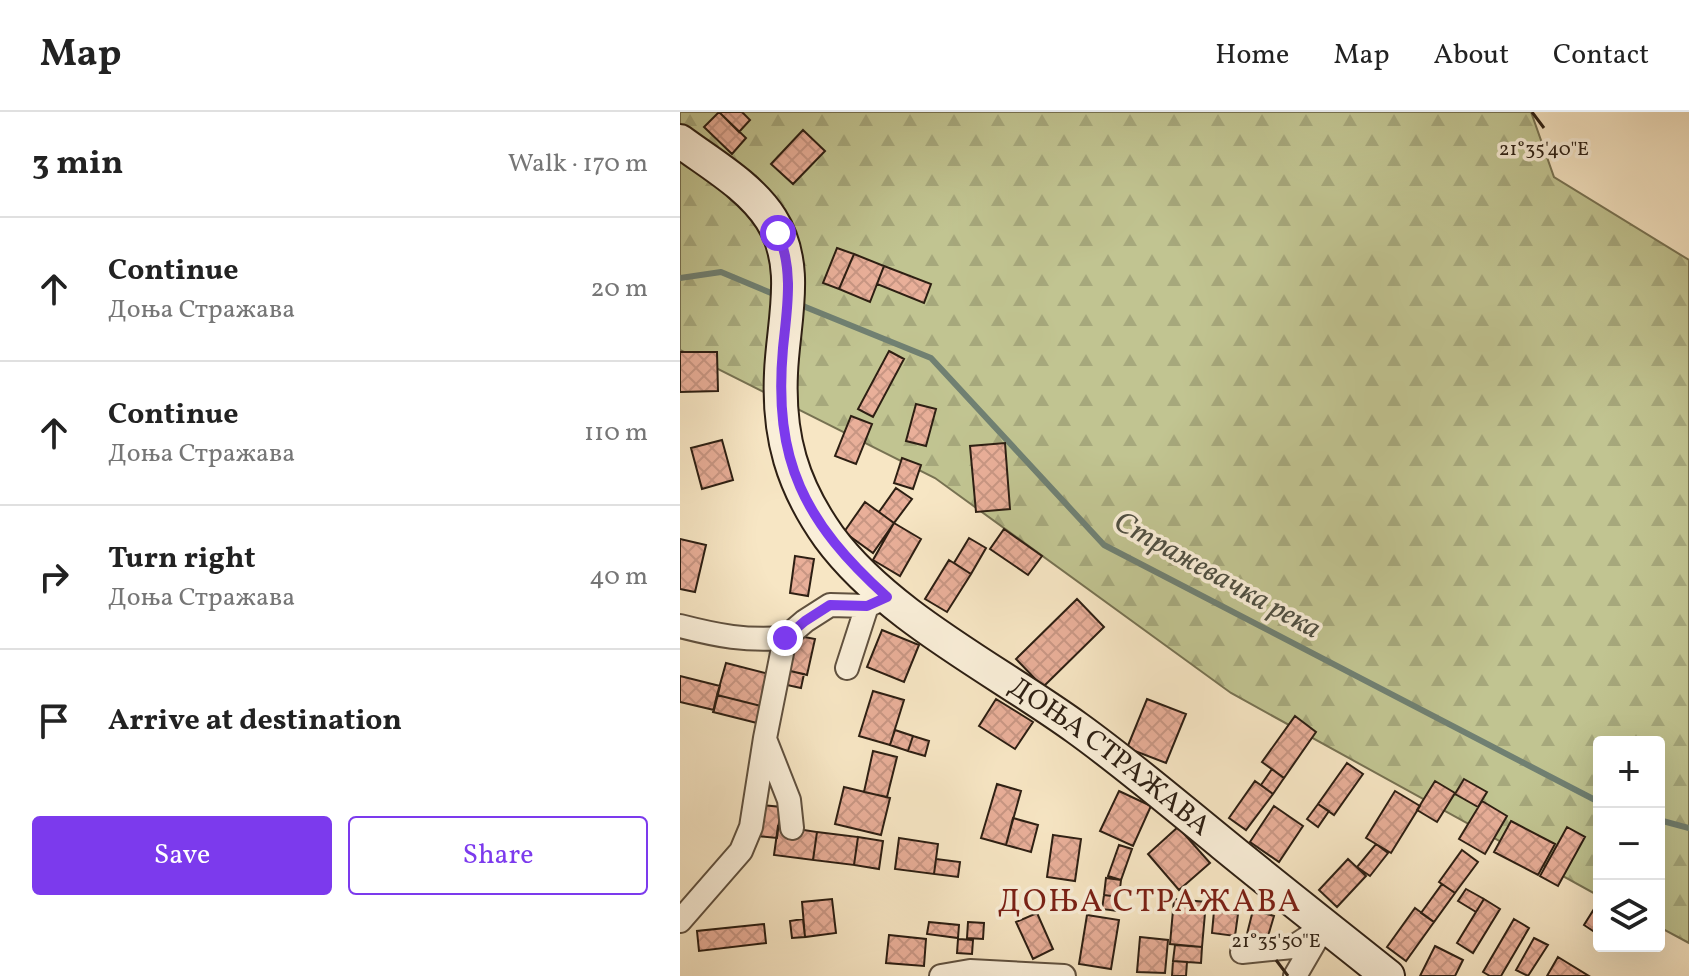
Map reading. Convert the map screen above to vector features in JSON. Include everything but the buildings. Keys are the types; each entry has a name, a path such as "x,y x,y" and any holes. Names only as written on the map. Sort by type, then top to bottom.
{"main road":[{"name":"ДОЊА СТРАЖАВА","path":"680,141 745,190 772,221 786,258 787,306 781,372 784,442 791,466 828,534 877,601 1026,691 1112,754 1388,976"}],"street":[{"path":"680,626 752,641 785,638 830,605 877,601 847,668"},
{"path":"680,921 741,851 751,827 785,638"},
{"path":"765,738 789,800 792,828"},
{"path":"1242,952 1293,947 1325,926"},
{"path":"1303,971 1325,926"},
{"path":"941,976 970,971 1064,976"}],"green space":[{"path":"680,112 1531,112 1554,177 1689,260 1689,943 1665,930 1665,736 1593,736 1593,893 1231,693 935,478 680,350"}],"waterway":[{"name":"Стражевачка река","path":"680,278 721,272 776,295"},
{"name":"Стражевачка река","path":"798,304 931,358 1104,545 1593,799"},
{"name":"Стражевачка река","path":"1665,822 1689,828"}],"district":[{"name":"ДОЊА СТРАЖАВА","path":"1150,903"}],"route":[{"path":"778,233 789,280 781,372 782,429 788,457 796,479 828,534 887,597 867,606 830,605 785,638"}]}
